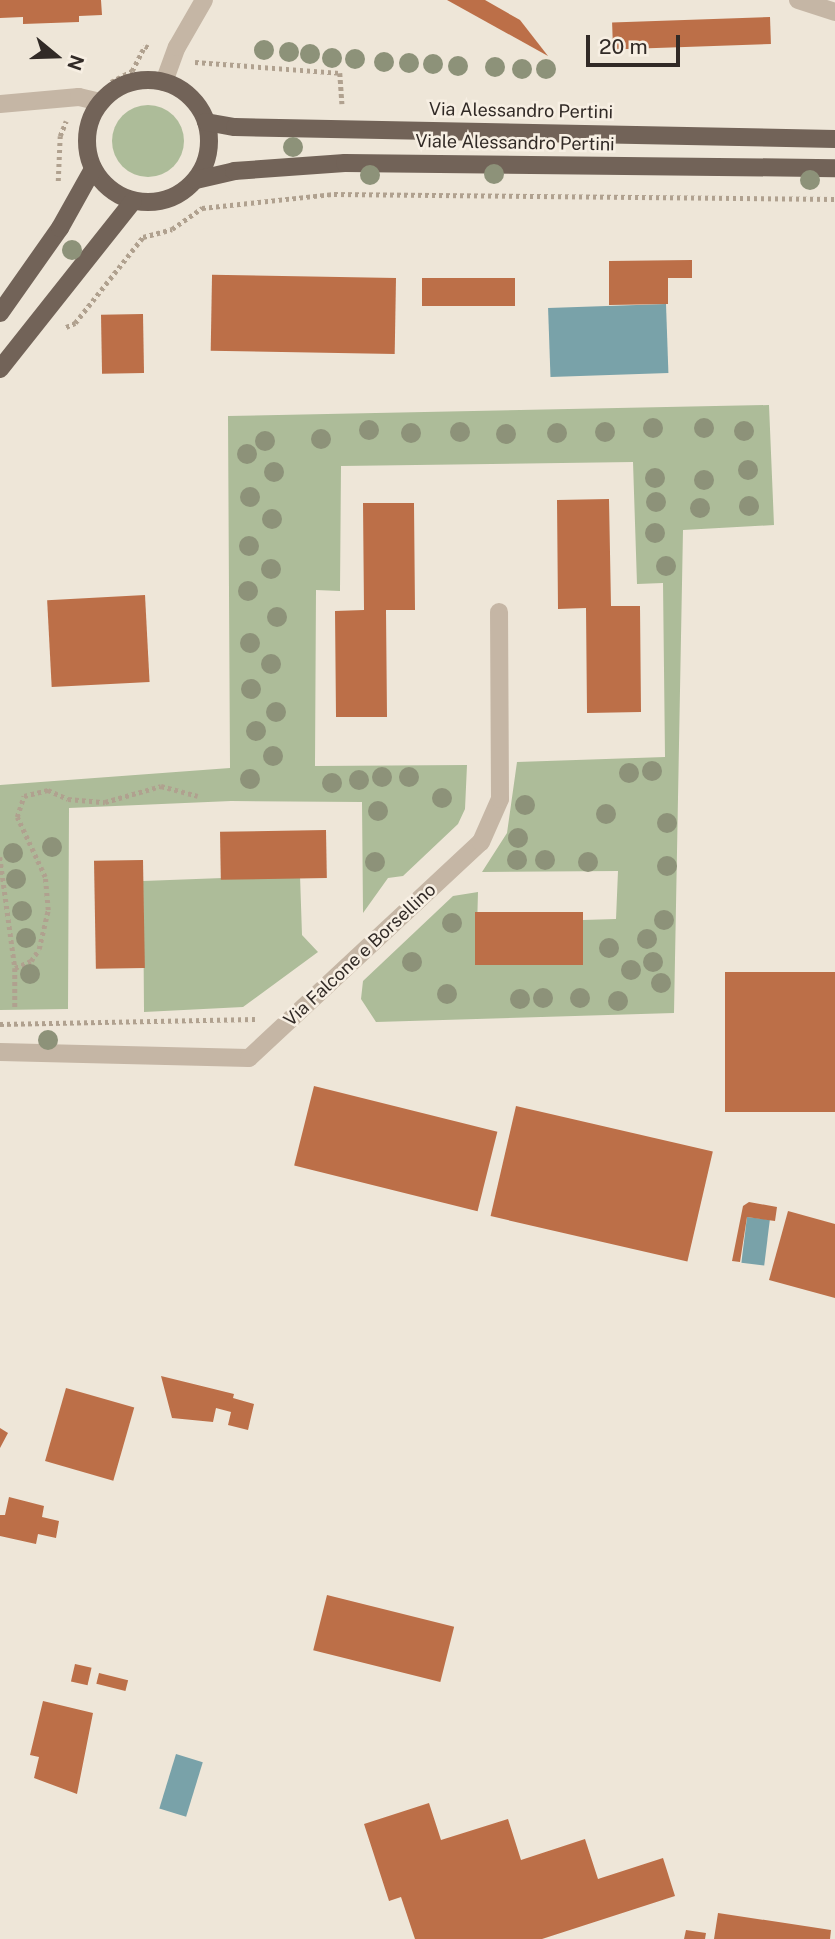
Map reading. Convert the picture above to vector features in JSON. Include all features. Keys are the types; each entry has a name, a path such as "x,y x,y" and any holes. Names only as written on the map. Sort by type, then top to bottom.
{"main road":[{"path":"164,82 197,104 206,122 208,152 196,180 167,200 133,201 116,194 93,169 87,134 101,102 130,83 164,82"},
{"name":"Via Alessandro Pertini","path":"206,122 344,130 835,139"},
{"name":"Viale Alessandro Pertini","path":"196,180 233,172 345,163 835,168"},
{"path":"0,313 60,229 93,169"},
{"path":"0,369 133,201"}],"street":[{"path":"164,82 174,56 204,0"},
{"path":"798,0 835,12"},
{"path":"0,104 79,97 101,102"},
{"name":"Via Falcone e Borsellino","path":"0,1052 249,1058 481,842 500,799 499,612"}],"path":[{"path":"58,195 60,136 79,97 76,85 104,85 132,71 145,46 192,61 340,73 344,130"},
{"path":"343,194 345,163"},
{"path":"52,333 75,323 143,237 172,229 202,208 343,194 835,200"},
{"path":"15,968 31,961 39,949 48,909 45,877 17,817 24,796 48,790 68,799 105,802 161,786 198,796"},
{"path":"0,858 15,968 15,1009"},
{"path":"0,905 7,909"},
{"path":"0,1024 296,1015"}],"green space":[{"path":"155,105 174,115 182,127 182,155 174,167 162,175 141,177 122,167 114,155 112,134 122,115 134,107"},
{"path":"769,405 774,525 683,530 674,1013 376,1022 361,999 363,981 453,896 478,892 476,965 583,965 583,920 616,919 618,871 482,872 507,833 517,762 665,757 663,583 637,584 633,462 341,466 340,591 316,590 315,766 467,765 465,809 458,824 403,876 388,878 363,913 362,802 231,801 69,808 68,1009 0,1010 0,785 230,768 228,416"},
{"path":"300,875 302,935 318,952 243,1007 144,1012 143,881"}],"water":[{"path":"666,304 668,373 550,377 548,308"},
{"path":"747,1217 770,1220 764,1265 741,1263"},
{"path":"176,1754 203,1762 186,1817 159,1809"}],"building":[{"path":"0,0 101,0 102,15 79,16 79,22 23,24 23,17 0,18"},
{"path":"447,0 485,0 520,20 548,56"},
{"path":"770,17 771,44 613,49 612,23"},
{"path":"692,260 692,278 668,278 668,304 609,305 609,261"},
{"path":"212,275 396,278 395,354 211,351"},
{"path":"422,278 515,278 515,306 422,306"},
{"path":"143,314 144,373 102,374 101,315"},
{"path":"609,499 611,606 640,606 641,712 587,713 586,608 558,609 557,500"},
{"path":"363,503 414,503 415,610 386,610 387,717 336,717 335,611 364,610"},
{"path":"145,595 150,682 52,687 47,600"},
{"path":"326,830 327,878 221,880 220,832"},
{"path":"143,860 145,968 96,969 94,861"},
{"path":"475,912 583,912 583,965 475,965"},
{"path":"725,972 835,972 835,1112 725,1112"},
{"path":"314,1086 497,1132 478,1211 294,1166"},
{"path":"516,1106 713,1151 687,1262 491,1216"},
{"path":"749,1202 777,1207 775,1221 747,1217 740,1262 732,1261 743,1206"},
{"path":"788,1211 835,1224 835,1298 769,1280"},
{"path":"161,1376 234,1394 233,1398 254,1404 248,1430 228,1425 231,1412 216,1408 213,1422 172,1418"},
{"path":"66,1388 134,1408 113,1481 45,1461"},
{"path":"0,1428 8,1433 0,1448"},
{"path":"9,1497 44,1506 42,1517 59,1521 56,1538 38,1534 36,1544 0,1536 0,1515 5,1515"},
{"path":"327,1595 454,1627 440,1682 313,1650"},
{"path":"75,1664 92,1668 88,1685 71,1682"},
{"path":"99,1673 128,1680 125,1691 96,1684"},
{"path":"43,1701 93,1713 77,1794 34,1778 39,1757 30,1755"},
{"path":"429,1803 441,1840 508,1819 521,1860 585,1839 598,1879 663,1858 675,1896 542,1939 415,1939 401,1897 389,1901 364,1824"},
{"path":"718,1913 831,1930 830,1939 714,1939"},
{"path":"686,1930 706,1933 705,1939 684,1939"}]}
